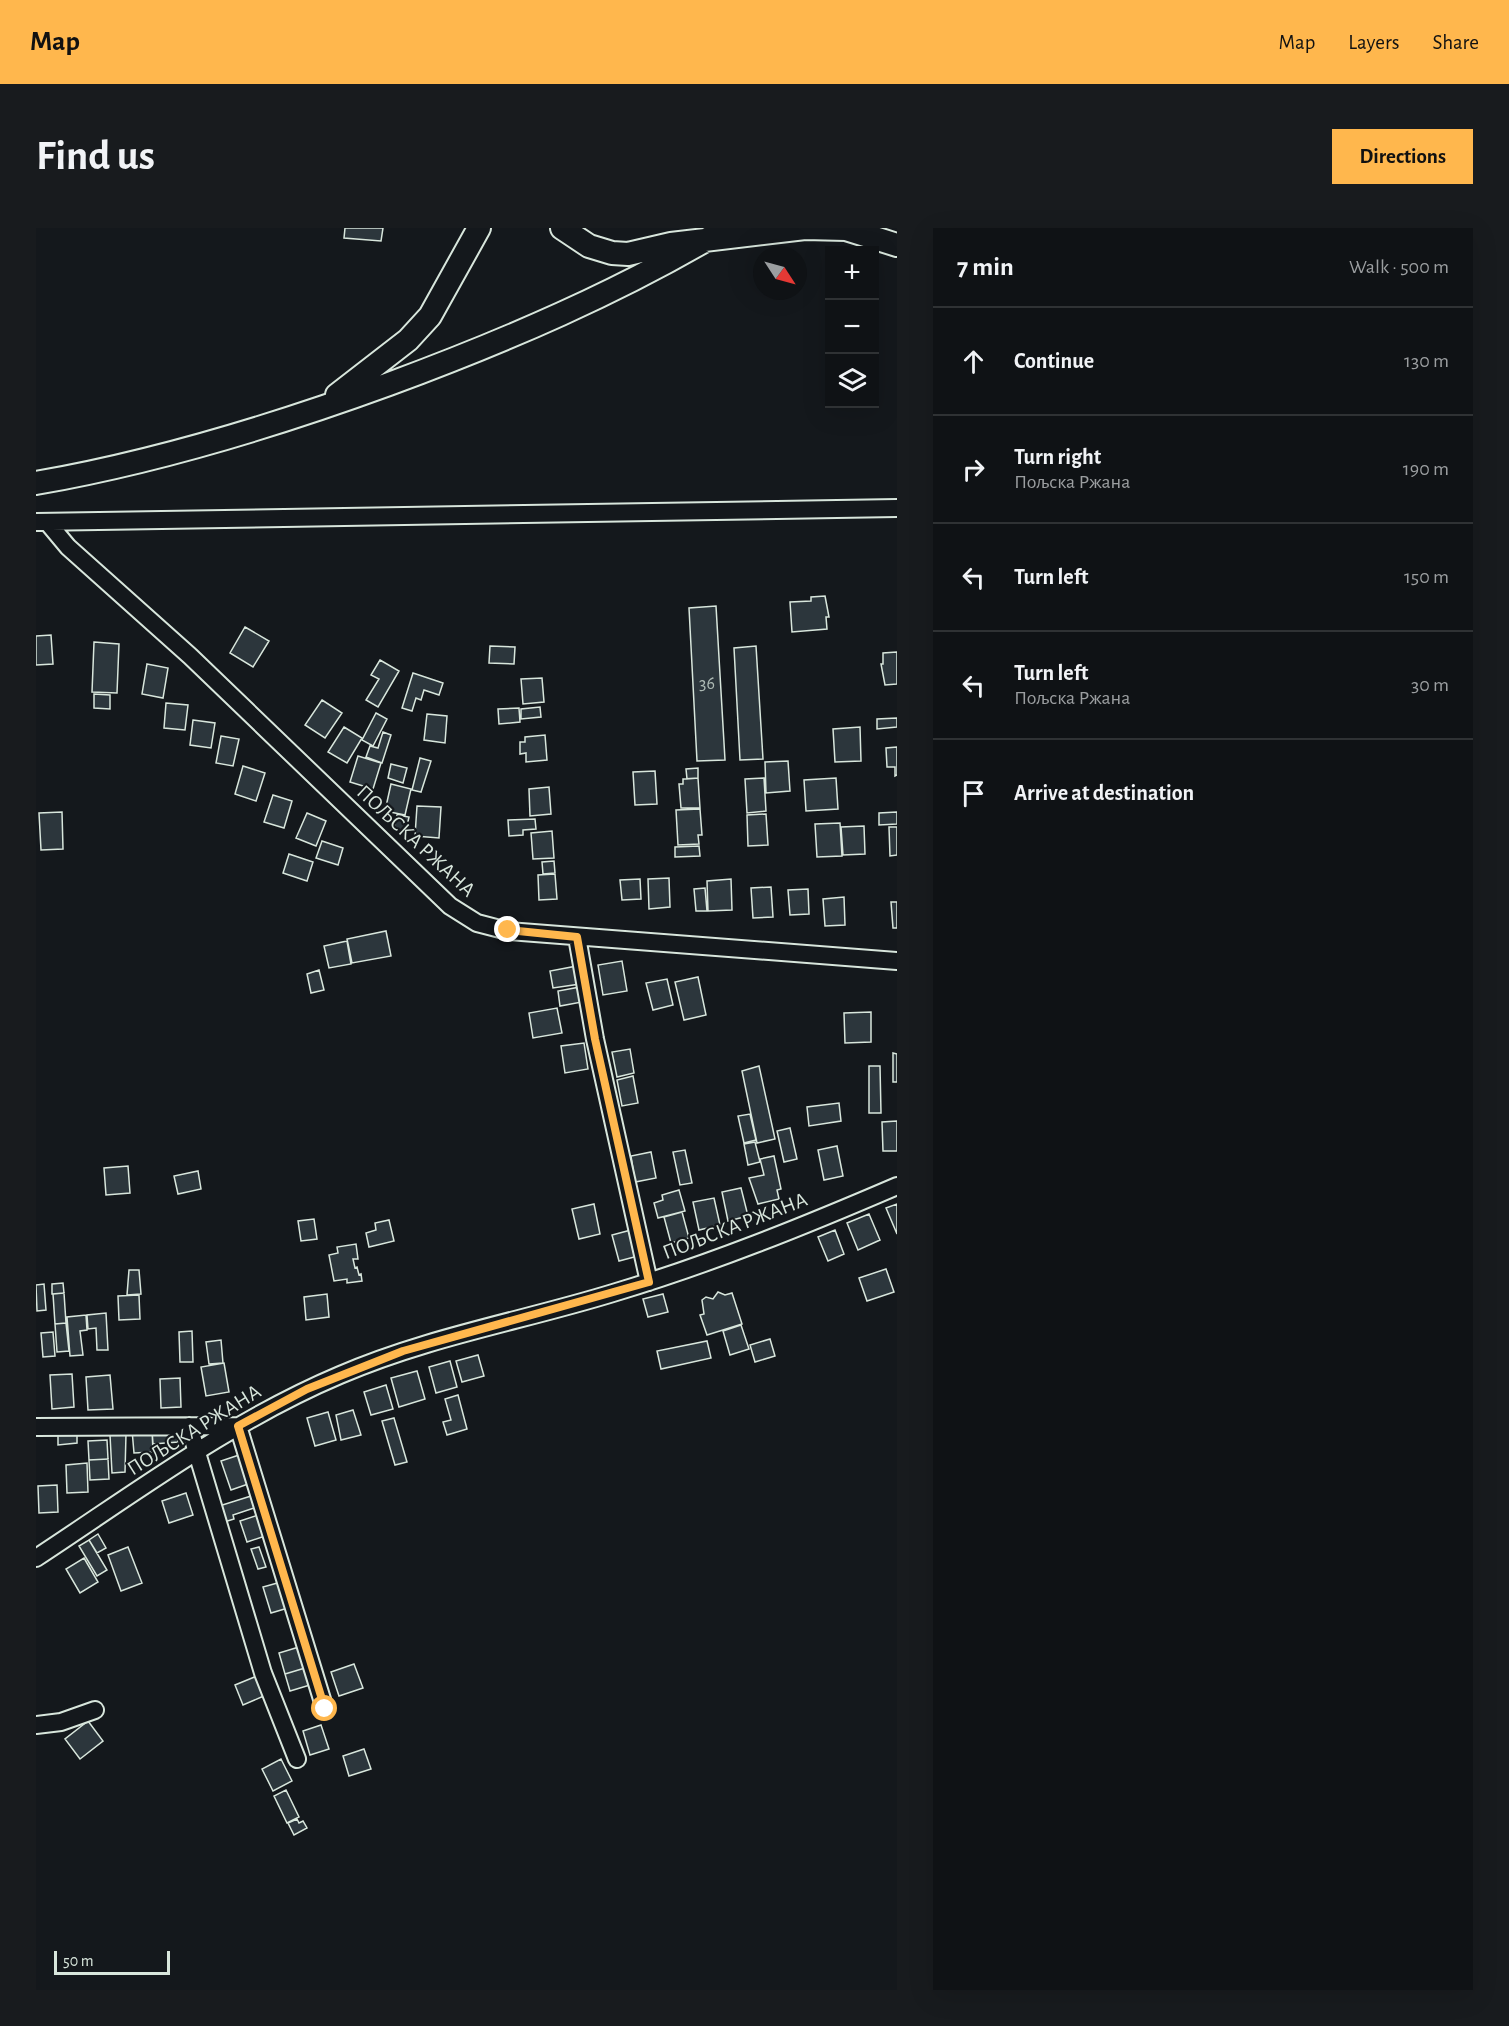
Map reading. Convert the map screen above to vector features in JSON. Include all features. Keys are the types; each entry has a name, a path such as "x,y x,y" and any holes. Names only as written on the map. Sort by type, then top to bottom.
{"main road":[{"path":"312,412 408,340 430,316 479,228"},
{"path":"562,228 589,246 612,253 628,254 671,244 805,228 846,229 897,245"},
{"path":"36,483 206,445 312,412 479,351 576,307 726,228"}],"street":[{"path":"42,523 897,508"},
{"name":"ПОЉСКА РЖАНА","path":"42,523 190,656 450,906 477,923 493,928 577,937 897,961"},
{"path":"577,937 595,1039 649,1282"},
{"name":"ПОЉСКА РЖАНА","path":"36,1558 238,1426 307,1389 403,1351 649,1282 778,1236 897,1185"},
{"path":"189,1426 263,1672 297,1759"},
{"path":"36,1427 238,1426 325,1709"},
{"path":"36,1725 61,1722 95,1710"}],"building":[{"path":"345,228 383,228 381,241 344,238"},
{"path":"825,596 829,617 826,617 827,629 792,632 790,602 811,601 811,597"},
{"path":"716,606 725,760 697,761 689,608"},
{"path":"245,627 269,641 253,667 230,653"},
{"path":"51,635 53,664 36,665 36,636"},
{"path":"94,642 119,644 117,693 92,692"},
{"path":"490,646 515,647 514,664 489,663"},
{"path":"756,646 763,759 740,760 734,648"},
{"path":"897,652 897,684 885,685 881,664 883,664 883,653"},
{"path":"380,660 399,671 378,707 366,700 379,679 371,675"},
{"path":"147,664 168,668 163,698 142,694"},
{"path":"413,673 443,683 439,695 424,690 421,700 416,698 412,711 402,708"},
{"path":"542,678 544,702 523,704 521,679"},
{"path":"94,694 110,695 110,709 94,708"},
{"path":"322,700 342,713 325,738 305,725"},
{"path":"166,703 188,705 185,730 164,728"},
{"path":"540,707 541,717 521,719 521,709"},
{"path":"519,708 520,722 499,724 498,709"},
{"path":"376,713 387,719 373,746 362,740"},
{"path":"427,714 447,716 445,743 424,740"},
{"path":"897,718 897,727 877,729 877,719"},
{"path":"193,720 215,723 211,748 190,745"},
{"path":"344,727 362,738 347,763 328,752"},
{"path":"860,727 861,761 835,762 833,729"},
{"path":"383,732 391,735 382,763 366,757 370,746 378,748"},
{"path":"545,735 547,760 526,762 526,753 520,754 520,742 525,742 525,737"},
{"path":"221,736 239,739 233,766 216,763"},
{"path":"897,747 897,775 895,776 895,767 887,767 886,748"},
{"path":"358,756 381,763 373,789 350,782"},
{"path":"420,758 431,761 421,792 412,790"},
{"path":"788,761 790,791 766,793 765,762"},
{"path":"391,764 407,768 403,783 388,778"},
{"path":"243,766 265,773 256,801 235,794"},
{"path":"698,768 698,778 687,779 686,769"},
{"path":"655,771 657,804 635,805 633,772"},
{"path":"698,778 700,808 681,808 679,784 683,784 683,779"},
{"path":"764,778 766,811 747,813 745,779"},
{"path":"836,778 838,809 806,811 804,780"},
{"path":"391,784 411,789 405,815 385,811"},
{"path":"549,787 551,814 530,816 529,789"},
{"path":"273,795 292,801 284,828 264,822"},
{"path":"417,806 441,807 439,838 415,836"},
{"path":"700,809 702,835 698,835 699,844 678,845 676,810"},
{"path":"62,812 63,849 41,850 39,813"},
{"path":"897,812 897,824 879,825 879,813"},
{"path":"307,813 326,821 316,846 296,838"},
{"path":"766,814 768,845 748,846 747,815"},
{"path":"397,815 409,817 405,835 394,828"},
{"path":"535,819 536,829 523,830 523,835 509,836 508,820"},
{"path":"840,823 842,856 817,857 815,824"},
{"path":"864,826 865,854 843,855 841,827"},
{"path":"889,827 897,827 897,855 890,856"},
{"path":"552,831 554,858 533,859 531,833"},
{"path":"322,841 343,848 338,865 316,858"},
{"path":"699,846 700,856 675,857 675,847"},
{"path":"289,854 313,862 307,881 283,873"},
{"path":"554,861 555,873 543,874 542,862"},
{"path":"555,874 557,899 539,900 538,875"},
{"path":"669,878 670,907 649,909 648,879"},
{"path":"640,879 641,899 622,900 620,880"},
{"path":"731,879 732,910 708,911 707,881"},
{"path":"771,887 773,917 753,918 751,888"},
{"path":"705,888 707,911 696,911 694,889"},
{"path":"808,889 809,914 790,915 788,890"},
{"path":"844,897 845,925 825,926 823,899"},
{"path":"891,902 897,902 897,928 893,928"},
{"path":"386,931 391,956 352,963 347,939"},
{"path":"347,941 351,964 329,968 324,946"},
{"path":"622,961 627,991 603,995 598,965"},
{"path":"577,966 580,984 553,988 550,971"},
{"path":"319,970 324,990 311,993 307,974"},
{"path":"698,977 706,1015 684,1020 675,982"},
{"path":"667,979 673,1005 653,1010 646,983"},
{"path":"580,987 582,1002 560,1006 558,991"},
{"path":"557,1008 562,1033 533,1038 529,1013"},
{"path":"871,1012 871,1042 845,1043 844,1013"},
{"path":"584,1043 588,1069 565,1073 561,1046"},
{"path":"630,1049 634,1073 617,1077 612,1052"},
{"path":"893,1053 897,1054 897,1082 893,1082"},
{"path":"759,1066 775,1139 757,1143 742,1071"},
{"path":"869,1066 880,1066 881,1113 869,1113"},
{"path":"633,1076 638,1103 622,1106 617,1080"},
{"path":"839,1103 841,1121 809,1126 807,1107"},
{"path":"750,1114 756,1140 744,1143 738,1116"},
{"path":"897,1121 897,1151 883,1151 882,1122"},
{"path":"790,1128 797,1159 784,1162 777,1131"},
{"path":"755,1142 760,1162 748,1165 744,1144"},
{"path":"837,1146 843,1176 824,1180 818,1150"},
{"path":"685,1150 692,1183 680,1185 673,1152"},
{"path":"651,1152 656,1178 635,1182 631,1156"},
{"path":"774,1156 781,1189 777,1190 779,1199 758,1204 749,1178 764,1175 760,1159"},
{"path":"128,1166 130,1193 106,1195 104,1168"},
{"path":"198,1171 201,1189 178,1194 174,1176"},
{"path":"741,1188 748,1216 728,1221 722,1192"},
{"path":"679,1190 685,1211 658,1218 654,1203 663,1200 662,1195"},
{"path":"714,1198 720,1225 699,1230 693,1202"},
{"path":"594,1204 600,1234 579,1239 572,1209"},
{"path":"897,1204 897,1234 886,1208"},
{"path":"682,1212 689,1238 671,1243 664,1217"},
{"path":"869,1214 880,1240 858,1250 847,1223"},
{"path":"314,1219 317,1239 301,1241 298,1221"},
{"path":"389,1220 394,1241 369,1247 366,1233 376,1230 375,1223"},
{"path":"631,1230 638,1256 619,1261 612,1235"},
{"path":"835,1230 844,1254 828,1261 818,1237"},
{"path":"356,1244 358,1259 353,1259 362,1281 347,1283 347,1279 334,1281 329,1255 338,1253 337,1247"},
{"path":"886,1269 894,1292 867,1301 859,1278"},
{"path":"129,1270 139,1270 141,1294 127,1295"},
{"path":"63,1283 64,1293 52,1294 52,1284"},
{"path":"44,1284 46,1310 37,1311 36,1285"},
{"path":"718,1292 725,1295 732,1293 742,1324 707,1335 700,1315 704,1314 702,1300 706,1297 713,1299"},
{"path":"64,1293 66,1323 55,1324 53,1294"},
{"path":"327,1294 329,1317 306,1320 304,1297"},
{"path":"663,1294 668,1312 648,1317 643,1299"},
{"path":"139,1295 140,1319 119,1320 118,1296"},
{"path":"106,1313 108,1350 97,1350 96,1328 88,1329 87,1315"},
{"path":"86,1315 87,1330 80,1331 83,1355 70,1356 67,1317"},
{"path":"66,1323 69,1351 57,1352 55,1324"},
{"path":"741,1325 749,1349 730,1355 723,1331"},
{"path":"192,1331 193,1362 180,1362 179,1332"},
{"path":"53,1332 55,1356 43,1357 41,1333"},
{"path":"770,1339 775,1356 755,1362 750,1345"},
{"path":"221,1340 223,1363 209,1364 206,1342"},
{"path":"707,1341 711,1358 661,1369 657,1351"},
{"path":"478,1355 484,1376 462,1382 456,1361"},
{"path":"450,1361 457,1387 436,1393 429,1367"},
{"path":"224,1363 229,1392 206,1396 201,1367"},
{"path":"417,1371 425,1399 399,1407 391,1378"},
{"path":"72,1374 74,1407 52,1409 50,1375"},
{"path":"110,1375 113,1409 88,1410 86,1377"},
{"path":"180,1378 181,1407 161,1408 160,1379"},
{"path":"386,1385 393,1409 371,1415 364,1392"},
{"path":"458,1395 467,1429 447,1435 443,1422 451,1420 445,1399"},
{"path":"353,1410 361,1435 341,1440 336,1415"},
{"path":"328,1412 336,1440 315,1446 307,1418"},
{"path":"394,1418 407,1462 395,1465 382,1421"},
{"path":"152,1429 153,1452 134,1453 132,1430"},
{"path":"177,1429 178,1442 153,1444 152,1430"},
{"path":"77,1433 77,1443 58,1445 58,1434"},
{"path":"126,1434 125,1472 112,1473 110,1435"},
{"path":"107,1440 108,1459 89,1460 88,1441"},
{"path":"242,1454 251,1483 231,1490 221,1461"},
{"path":"108,1459 109,1479 90,1480 89,1460"},
{"path":"87,1463 88,1492 67,1493 66,1465"},
{"path":"57,1485 58,1512 39,1513 38,1486"},
{"path":"186,1493 193,1515 169,1523 162,1501"},
{"path":"251,1496 254,1508 233,1515 234,1519 221,1523 216,1507"},
{"path":"261,1514 268,1535 247,1542 240,1521"},
{"path":"98,1534 106,1548 97,1553 89,1540"},
{"path":"89,1540 107,1570 97,1576 79,1546"},
{"path":"128,1547 142,1583 121,1591 108,1555"},
{"path":"259,1547 266,1567 258,1569 251,1549"},
{"path":"84,1558 98,1582 80,1593 66,1569"},
{"path":"281,1582 288,1608 271,1613 263,1587"},
{"path":"299,1647 305,1668 285,1674 279,1653"},
{"path":"354,1664 363,1688 339,1696 331,1672"},
{"path":"305,1668 310,1685 290,1691 285,1674"},
{"path":"257,1676 266,1695 243,1705 235,1685"},
{"path":"88,1721 103,1741 80,1759 65,1739"},
{"path":"321,1725 329,1749 310,1755 303,1731"},
{"path":"364,1749 371,1769 349,1776 343,1756"},
{"path":"281,1759 292,1781 273,1791 262,1769"},
{"path":"286,1790 299,1817 287,1823 274,1796"},
{"path":"297,1819 299,1823 303,1821 307,1828 294,1835 288,1823"}],"route":[{"path":"325,1709 238,1426 307,1389 403,1351 557,1310 649,1282 595,1039 579,960 577,937 508,930"}]}
